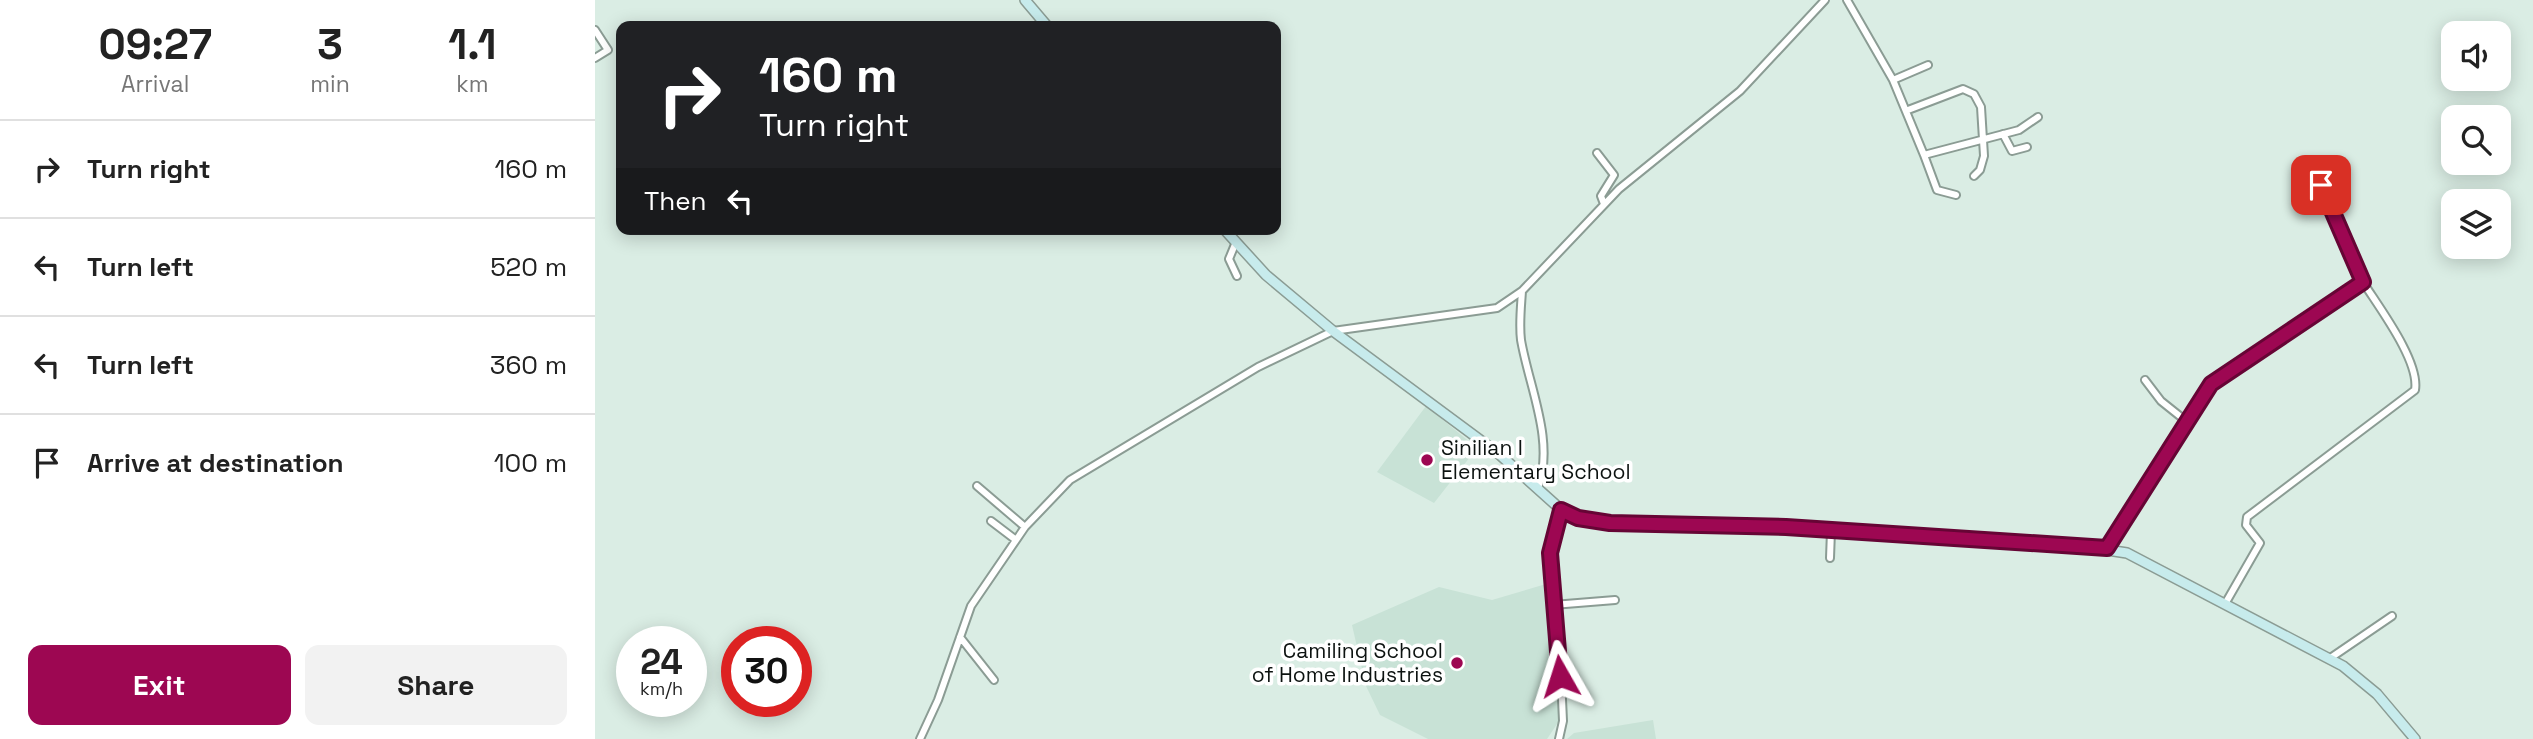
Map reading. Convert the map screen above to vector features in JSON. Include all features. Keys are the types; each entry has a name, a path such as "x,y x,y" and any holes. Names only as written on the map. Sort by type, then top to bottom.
{"street":[{"path":"1025,0 1043,21"},
{"path":"920,739 971,606 1025,527 1070,480 1258,367 1333,331 1489,311 1522,291 1604,204 1731,99 1825,0"},
{"path":"1847,0 1893,80 1937,190 1957,195"},
{"path":"595,30 608,50 595,58"},
{"path":"1893,80 1929,65"},
{"path":"1907,110 1956,91 1967,90 1980,102 1984,156 1980,170 1974,176"},
{"path":"1924,155 2025,128 2038,117"},
{"path":"2003,134 2011,151 2027,147"},
{"path":"1597,153 1614,175 1601,196 1604,204"},
{"path":"2225,604 2260,543 2246,525 2247,517 2415,390 2416,382 2404,350 2363,282 2321,185"},
{"path":"1230,235 1266,275 1333,331 1499,454 1561,510 1578,518 1610,523 1716,524 2107,548 2145,560 2329,659 2377,694 2415,739"},
{"path":"1236,242 1229,259 1237,276"},
{"path":"2107,548 2186,421 2216,380 2363,282"},
{"path":"1522,291 1522,342 1538,411 1544,462 1538,488"},
{"path":"2145,380 2161,401 2186,421"},
{"path":"977,486 1025,527"},
{"path":"1559,739 1563,711 1550,553 1561,510"},
{"path":"991,521 1016,540"},
{"path":"1830,558 1831,531"},
{"path":"1553,605 1615,600"},
{"path":"2329,659 2392,616"},
{"path":"960,637 993,680"}],"shaded area":[{"name":"Sinilian I Elementary School","path":"1426,406 1477,448 1434,503 1377,472"},
{"name":"Camiling School of Home Industries","path":"1546,584 1559,721 1547,739 1428,739 1380,715 1366,686 1352,625 1439,587 1492,600"},
{"path":"1653,720 1656,739 1567,739 1574,733"}],"place":[{"name":"Sinilian I Elementary School","path":"1427,460"},
{"name":"Camiling School of Home Industries","path":"1457,663"}],"route":[{"path":"1560,676 1551,593 1550,553 1551,540 1561,510 1578,518 1610,523 1786,527 2107,548 2211,384 2363,282 2321,185"}]}
